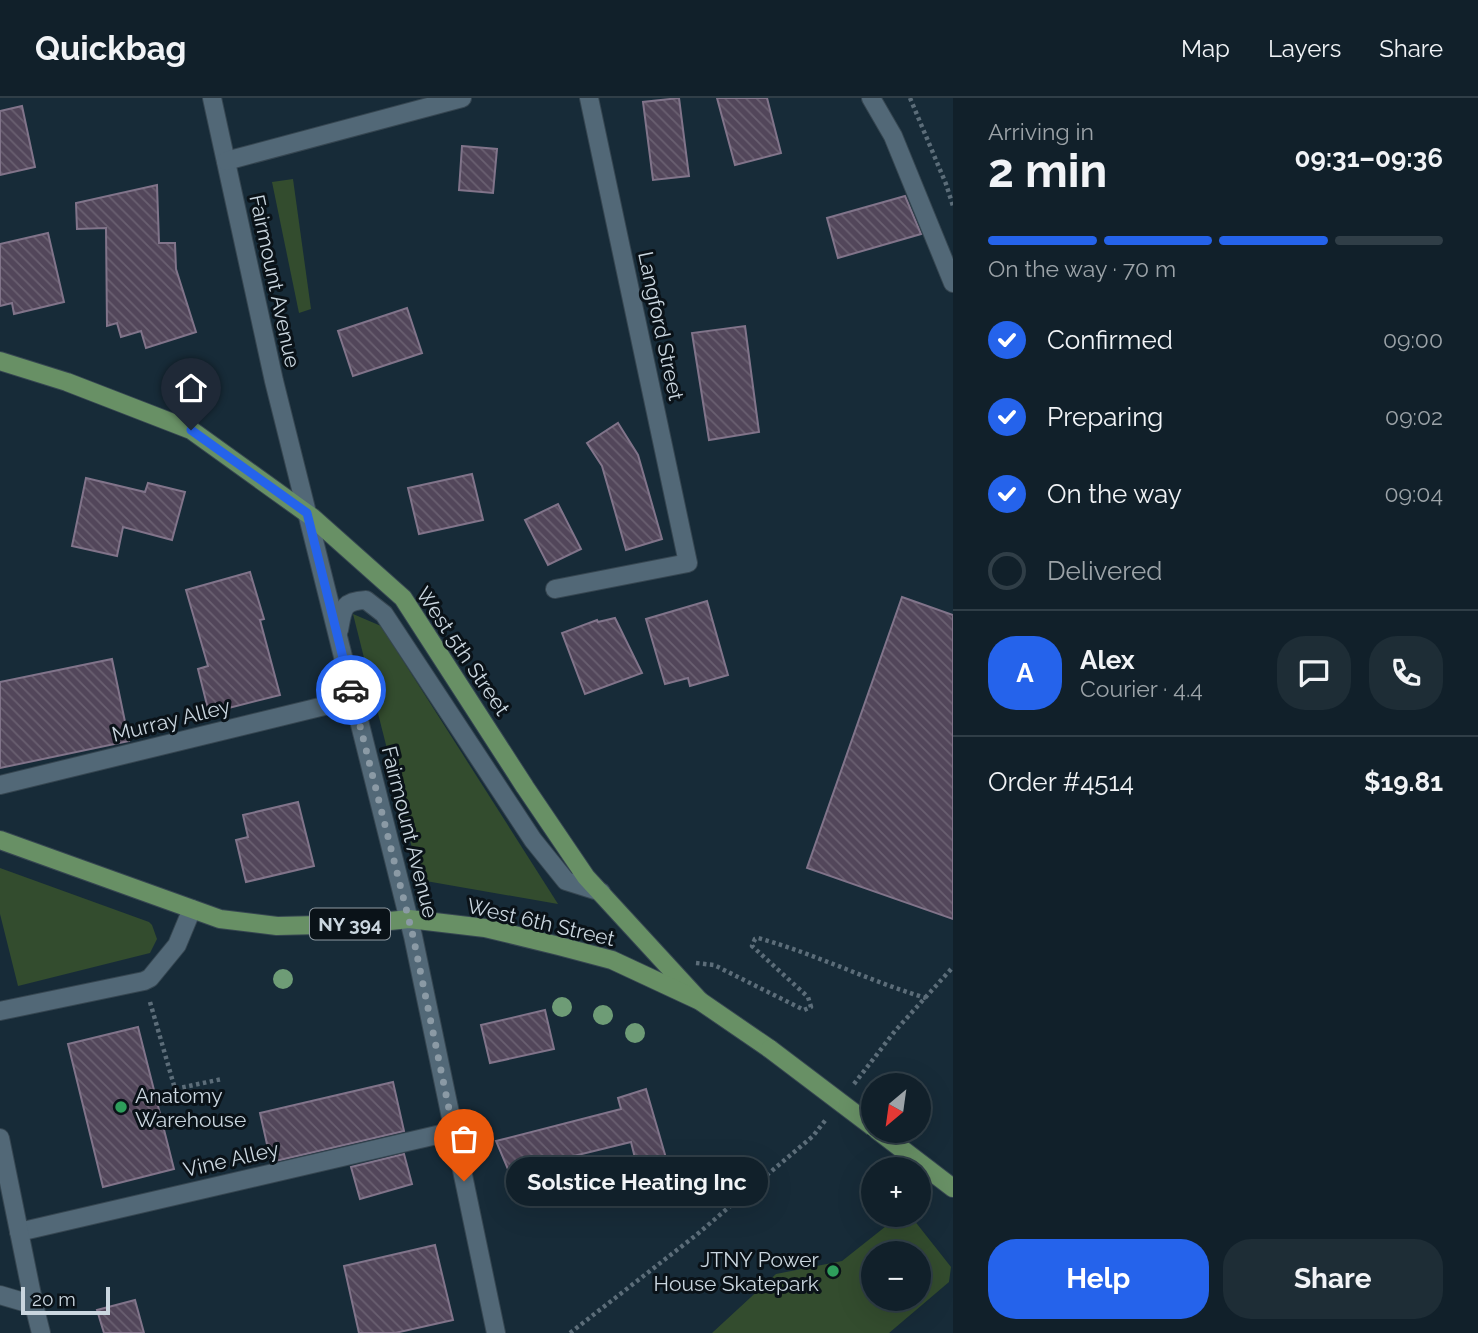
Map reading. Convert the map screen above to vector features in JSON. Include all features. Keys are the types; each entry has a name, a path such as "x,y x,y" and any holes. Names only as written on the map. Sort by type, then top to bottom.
{"main road":[{"name":"West 5th Street","path":"0,361 66,382 191,430 307,513 403,598 586,877 700,1001"},
{"name":"West 6th Street","path":"0,840 220,919 277,926 361,924 409,919 485,928 612,960 700,1001 770,1049 861,1118"},
{"name":"NY 394","path":"894,1143 953,1188"}],"street":[{"name":"Fairmount Avenue","path":"212,98 274,381 409,919 496,1333"},
{"path":"226,161 462,98"},
{"name":"Langford Street","path":"555,589 688,563 589,98"},
{"path":"871,98 893,136 953,283"},
{"path":"338,637 342,611 352,601 366,600 384,614 533,840 566,881 601,892"},
{"name":"Murray Alley","path":"0,785 353,699"},
{"path":"0,1011 150,978 177,945 192,909"},
{"name":"Vine Alley","path":"19,1232 454,1131"},
{"path":"0,1138 41,1333"},
{"path":"0,1295 33,1305"}],"path":[{"path":"910,98 953,206"},
{"path":"695,962 714,965 804,1010 811,1007 808,997 752,946 758,938 810,954 897,990 926,998"},
{"path":"851,1087 895,1031 953,967"},
{"path":"144,981 175,1089 222,1079"},
{"path":"570,1333 695,1236 813,1136 828,1117"}],"green space":[{"path":"293,179 311,309 299,313 272,182"},
{"path":"353,614 381,626 558,904 420,880"},
{"path":"0,868 149,922 157,939 150,953 18,986 0,914"},
{"name":"JTNY Power House Skatepark","path":"885,1227 919,1227 930,1241 867,1241"},
{"name":"JTNY Power House Skatepark","path":"931,1242 951,1267 949,1282 931,1297"},
{"name":"JTNY Power House Skatepark","path":"861,1246 861,1311 915,1311 889,1333 712,1333 776,1274 842,1261"}],"building":[{"path":"679,98 689,176 653,180 643,102"},
{"path":"717,98 767,98 781,153 735,165"},
{"path":"22,106 35,167 0,175 0,111"},
{"path":"462,146 497,149 493,193 459,190"},
{"path":"157,185 159,243 175,243 176,269 196,332 146,348 141,331 121,337 117,323 107,326 106,228 77,229 76,203"},
{"path":"905,196 921,234 838,258 827,218"},
{"path":"48,233 64,302 14,314 12,303 0,306 0,244"},
{"path":"407,308 422,353 353,376 338,331"},
{"path":"745,326 759,432 709,440 692,333"},
{"path":"618,423 638,455 662,539 626,550 602,466 587,443"},
{"path":"472,474 483,520 419,534 408,488"},
{"path":"86,478 145,492 148,483 185,492 172,540 123,527 117,556 72,546"},
{"path":"558,504 581,549 548,565 525,520"},
{"path":"250,572 264,619 260,620 280,695 209,713 198,669 208,666 186,590"},
{"path":"902,597 953,615 953,919 807,868"},
{"path":"707,601 728,675 690,686 688,678 665,684 646,619"},
{"path":"615,618 642,673 585,694 562,633 597,620"},
{"path":"112,659 129,741 0,768 0,682"},
{"path":"298,802 314,866 246,882 236,840 248,837 243,815"},
{"path":"545,1010 554,1049 490,1063 481,1025"},
{"name":"Anatomy Warehouse","path":"138,1027 174,1169 103,1187 68,1044"},
{"path":"393,1082 404,1131 271,1162 260,1113"},
{"path":"646,1089 666,1158 637,1166 631,1142 549,1162 554,1178 516,1188 496,1141 621,1109 618,1098"},
{"path":"404,1154 412,1184 360,1199 351,1167"},
{"path":"435,1245 453,1320 395,1333 359,1333 344,1266"},
{"path":"135,1300 144,1333 104,1333 97,1310"}],"way so far":[{"path":"351,690 413,936 464,1181"}],"place":[{"name":"Anatomy Warehouse","path":"121,1107"},
{"name":"Solstice Heating Inc","path":"464,1181"},
{"name":"JTNY Power House Skatepark","path":"833,1271"}],"route":[{"path":"191,430 307,513 351,690"}]}
